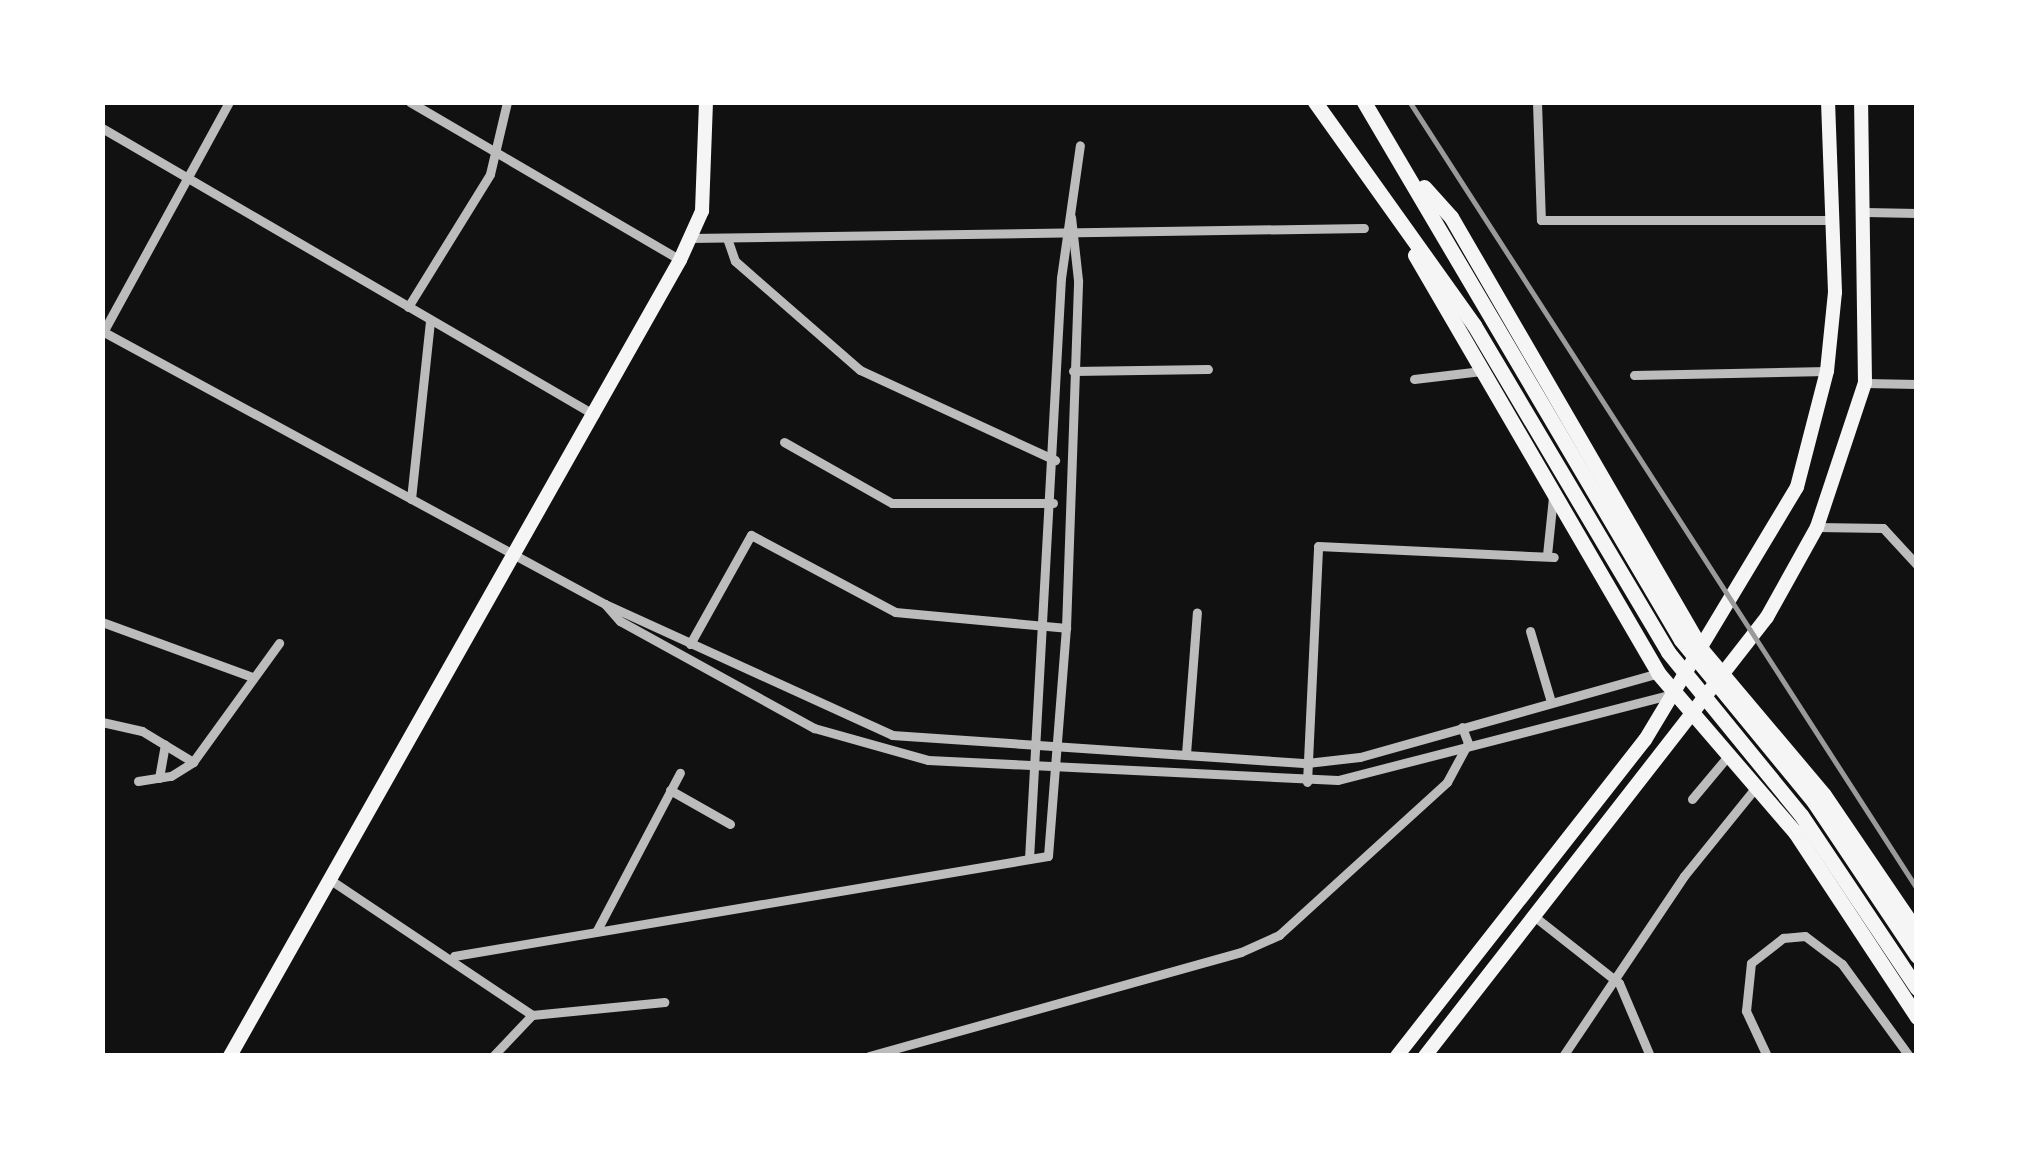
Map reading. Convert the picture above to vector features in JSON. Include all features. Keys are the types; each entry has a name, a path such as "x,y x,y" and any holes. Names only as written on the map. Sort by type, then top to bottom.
{"main road":[{"path":"230,1056 517,559 691,238 702,212 706,102"},
{"path":"1315,102 1474,325 1668,652 1801,815 1917,988"},
{"path":"1364,102 1700,668 1814,802 1917,956"},
{"path":"1397,1056 1609,786 1674,694 1797,487 1827,371 1833,220 1828,102"},
{"path":"1425,1056 1767,617 1817,527 1865,383 1861,102"},
{"path":"1406,166 1451,217 1635,545 1702,650 1843,820 1917,932"},
{"path":"1403,231 1658,673 1795,832 1917,1017"},
{"path":"1597,568 1621,572 1635,545"},
{"path":"1724,752 1742,722 1757,718"},
{"path":"1609,786 1624,799"}],"street":[{"path":"229,102 102,332 517,559 856,725 931,740 1306,763 1360,757 1658,673"},
{"path":"410,102 680,260"},
{"path":"408,307 498,151 507,102"},
{"path":"1537,102 1541,220 1833,220"},
{"path":"102,128 595,415"},
{"path":"1030,859 1071,217 1080,145"},
{"path":"1865,212 1917,213"},
{"path":"691,238 1364,229"},
{"path":"454,956 1048,856 1066,628 1073,371 1070,233"},
{"path":"728,238 735,261 860,370 1055,460"},
{"path":"412,499 430,321"},
{"path":"1073,371 1208,370"},
{"path":"1414,379 1482,371"},
{"path":"1634,375 1827,371"},
{"path":"1865,383 1917,384"},
{"path":"784,442 892,503 1070,501"},
{"path":"1307,782 1318,546 1551,556 1553,492"},
{"path":"1817,527 1883,528 1917,566"},
{"path":"685,654 751,535 895,612 1066,628"},
{"path":"605,604 685,654 845,741 928,760 1307,782 1363,775 1468,743 1674,694"},
{"path":"1186,754 1197,612"},
{"path":"102,622 252,677"},
{"path":"1530,631 1551,702"},
{"path":"138,781 159,778 193,762 279,643"},
{"path":"102,722 165,745 193,762"},
{"path":"869,1056 1241,952 1279,934 1404,828 1447,782 1468,743 1462,727"},
{"path":"159,778 165,745"},
{"path":"1692,799 1724,752"},
{"path":"596,932 680,773"},
{"path":"1563,1056 1619,983 1684,877 1756,787"},
{"path":"670,790 730,824"},
{"path":"332,881 454,956 532,1015"},
{"path":"1535,917 1619,983 1650,1056"},
{"path":"1767,1056 1746,1011 1751,963 1783,938 1805,936 1842,964 1909,1056"},
{"path":"494,1056 532,1015 664,1002"}],"railway":[{"path":"1410,102 1917,888"}]}
